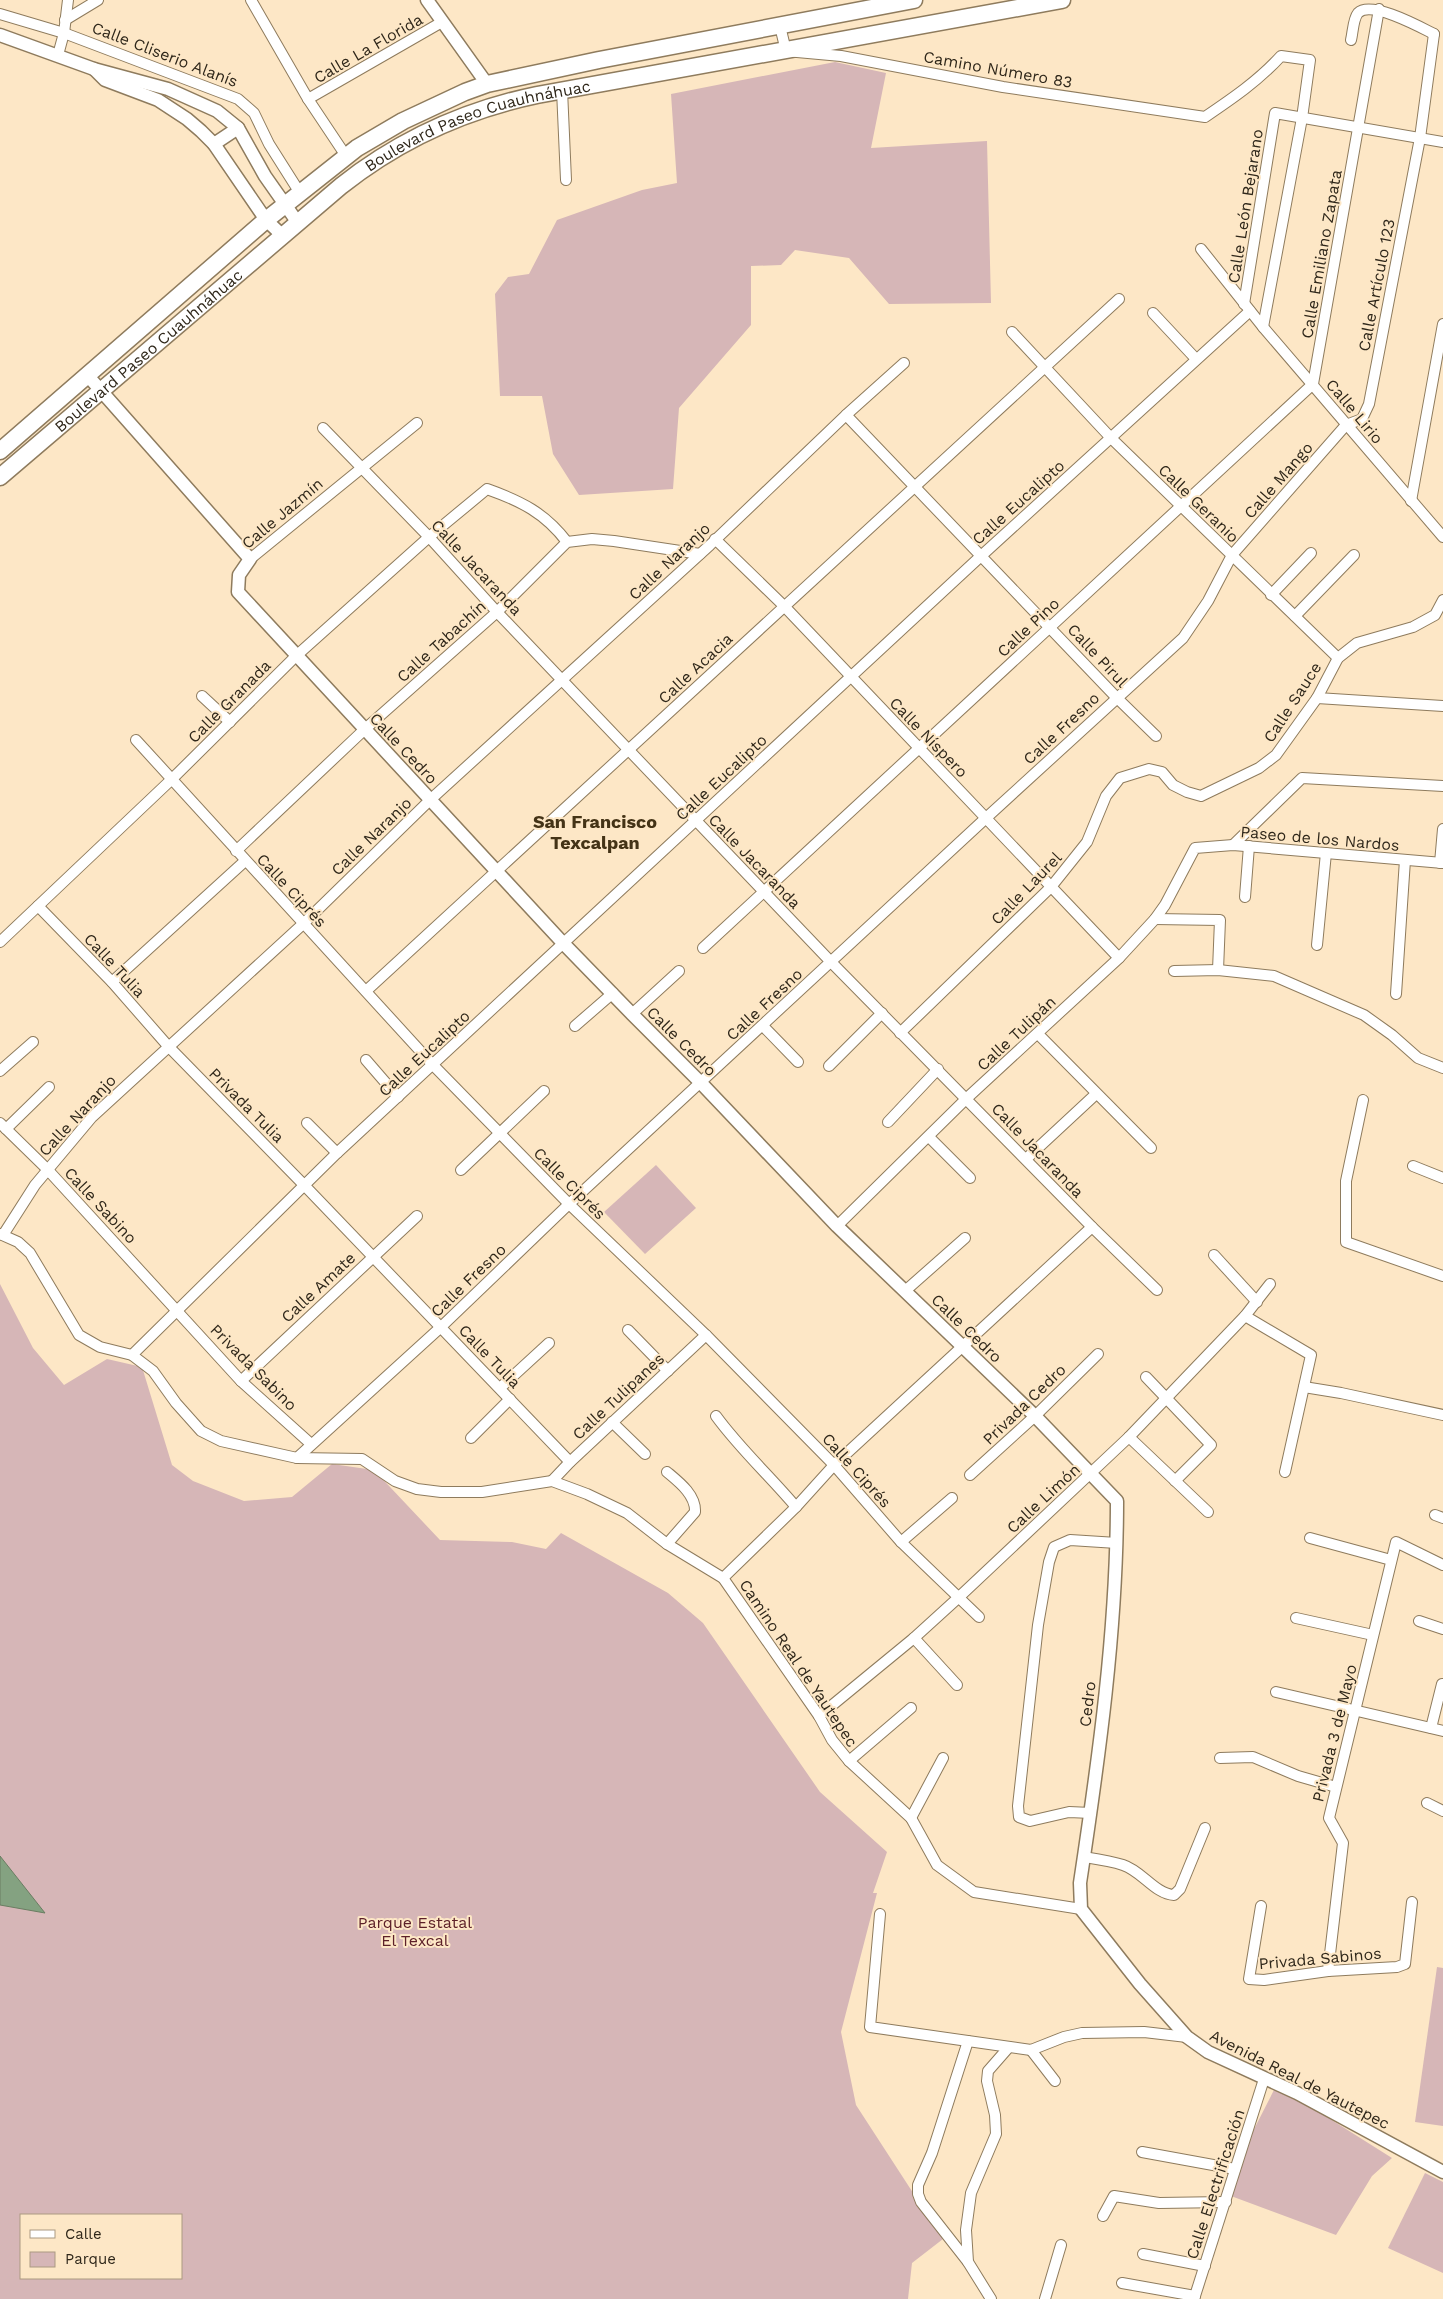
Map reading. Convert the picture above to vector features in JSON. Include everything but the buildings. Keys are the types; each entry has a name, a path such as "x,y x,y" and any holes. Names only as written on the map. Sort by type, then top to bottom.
{"main road":[{"name":"Boulevard Paseo Cuauhnáhuac","path":"0,451 284,205 346,156 403,121 465,92 487,84 599,60 914,0"},
{"name":"Boulevard Paseo Cuauhnáhuac","path":"0,477 102,392 282,236 367,166 427,132 464,115 506,102 562,90 1062,0"}],"street":[{"path":"58,55 64,33 68,0"},
{"path":"66,20 98,0"},
{"path":"251,0 308,100 346,156"},
{"path":"427,0 487,84"},
{"path":"1351,40 1356,15 1370,8 1402,17 1439,33"},
{"name":"Calle Emiliano Zapata","path":"1313,384 1379,9"},
{"name":"Calle Cliserio Alanís","path":"0,14 64,33 238,99 254,113 269,144 300,193"},
{"name":"Calle La Florida","path":"308,100 443,23"},
{"path":"780,26 786,51"},
{"name":"Calle Artículo 123","path":"1346,425 1362,419 1369,404 1439,33"},
{"name":"Calle Cliserio Alanís","path":"0,36 94,69 168,89 217,111 238,128 284,205 298,223"},
{"name":"Camino Número 83","path":"786,51 841,56 1003,87 1205,117 1263,76 1281,56 1310,60 1302,118"},
{"name":"Calle Cliserio Alanís","path":"94,69 105,80 158,100 187,119 214,144 266,220 282,236"},
{"path":"562,90 566,180"},
{"name":"Calle León Bejarano","path":"1247,307 1275,113 1302,118"},
{"path":"1263,327 1302,118 1443,142"},
{"path":"214,144 238,128"},
{"name":"Calle Lirio","path":"1201,249 1263,327 1443,537"},
{"name":"Calle Acacia","path":"366,991 1119,299"},
{"name":"Calle Eucalipto","path":"132,1355 337,1153 1196,359 1247,307"},
{"path":"1154,313 1196,359"},
{"path":"1411,501 1443,324"},
{"name":"Calle Geranio","path":"1012,332 1111,438 1181,508 1338,658"},
{"name":"Calle Naranjo","path":"1,1234 47,1169 92,1117 303,924 430,800 700,554 846,415 904,363"},
{"path":"88,376 250,559"},
{"name":"Calle Pino","path":"703,948 1313,384"},
{"name":"Calle Pirul","path":"846,415 1116,697 1156,736"},
{"name":"Calle Jazmín","path":"238,592 239,575 250,559 417,422"},
{"name":"Calle Mango","path":"1232,555 1346,425"},
{"name":"Calle Jacaranda","path":"323,428 430,537 497,612 830,962 967,1098 1092,1227 1157,1290"},
{"name":"Calle Granada","path":"0,942 172,779 296,656 486,489 505,495 538,512 554,525 567,542"},
{"path":"567,542 592,539 614,540 700,554"},
{"name":"Calle Níspero","path":"716,539 784,606 1119,958"},
{"name":"Calle Tabachín","path":"236,851 365,729 497,612 567,542"},
{"path":"1271,595 1311,553"},
{"name":"Calle Fresno","path":"297,1458 441,1327 569,1204 1116,697 1183,638 1208,601 1232,555"},
{"path":"1295,616 1354,555"},
{"name":"Calle Cedro","path":"238,592 564,944 701,1083 837,1226 1035,1416 1116,1501"},
{"name":"Calle Sauce","path":"1162,772 1173,784 1187,792 1201,796 1259,768 1276,755 1317,698 1338,658 1358,643 1413,627 1435,615 1443,600"},
{"path":"202,696 230,722"},
{"path":"1317,698 1443,706"},
{"name":"Calle Ciprés","path":"136,740 433,1065 569,1204 706,1335 834,1465 901,1542 979,1616"},
{"name":"Calle Laurel","path":"900,1033 1051,887 1087,842 1106,796 1120,778 1149,769 1162,772"},
{"path":"1233,845 1302,778 1443,786"},
{"path":"1442,863 1443,828"},
{"name":"Paseo de los Nardos","path":"1195,848 1233,845 1442,863"},
{"path":"1245,897 1249,846"},
{"name":"Calle Tulipán","path":"837,1226 967,1098 1119,958 1155,919 1165,905 1195,848"},
{"path":"1317,945 1326,853"},
{"path":"1396,994 1405,860"},
{"path":"112,982 245,861"},
{"name":"Calle Tulia","path":"38,906 112,982 168,1046"},
{"path":"1155,919 1220,920 1218,970"},
{"path":"1174,971 1218,970 1274,976 1364,1015 1392,1035 1418,1058 1443,1068"},
{"path":"632,1014 679,971"},
{"path":"575,1026 613,993"},
{"path":"829,1066 882,1013"},
{"path":"763,1026 798,1062"},
{"path":"1038,1034 1151,1148"},
{"path":"0,1071 33,1042"},
{"name":"Privada Tulia","path":"168,1046 304,1185"},
{"path":"366,1060 398,1097"},
{"path":"888,1122 938,1069"},
{"path":"3,1126 48,1087"},
{"path":"461,1170 544,1091"},
{"path":"1026,1159 1096,1094"},
{"path":"1363,1100 1346,1181 1346,1242 1443,1276"},
{"path":"308,1123 337,1153"},
{"name":"Calle Sabino","path":"3,1126 47,1169 177,1310"},
{"path":"929,1137 970,1178"},
{"path":"1413,1166 1443,1178"},
{"name":"Calle Tulia","path":"304,1185 570,1462"},
{"name":"Calle Amate","path":"241,1381 417,1216"},
{"path":"723,1578 796,1507 834,1465 1092,1227"},
{"name":"Camino Real de Yautepec","path":"1,1234 18,1242 30,1253 79,1335 100,1347 132,1355 153,1370 176,1403 201,1431 221,1441 297,1458 362,1459 396,1481 417,1489 441,1492 482,1492 552,1481 587,1494 627,1513 667,1544 723,1578 819,1716 832,1740 849,1761 911,1818 937,1865 974,1892 1081,1909"},
{"path":"906,1291 965,1238"},
{"path":"1214,1256 1256,1302"},
{"name":"Calle Limón","path":"819,1716 914,1638 1129,1437 1245,1316 1270,1284"},
{"name":"Privada Sabino","path":"177,1310 241,1381 311,1444"},
{"path":"1245,1316 1311,1356 1286,1472"},
{"path":"628,1330 668,1371"},
{"name":"Calle Tulipanes","path":"552,1481 612,1422 706,1335"},
{"path":"500,1388 549,1343"},
{"name":"Privada Cedro","path":"970,1475 1035,1416 1098,1354"},
{"path":"1146,1377 1210,1445 1175,1481"},
{"path":"1304,1387 1443,1415"},
{"path":"471,1438 510,1399"},
{"path":"716,1416 732,1438 776,1483 796,1507"},
{"path":"612,1422 645,1454"},
{"path":"1129,1437 1208,1512"},
{"path":"667,1472 682,1484 695,1504 695,1512 667,1544"},
{"path":"901,1542 952,1498"},
{"name":"Cedro","path":"1081,1909 1080,1883 1091,1813 1107,1676 1117,1543 1116,1501"},
{"path":"1310,1538 1391,1560"},
{"path":"1091,1813 1069,1812 1030,1821 1019,1817 1018,1806 1038,1625 1049,1562 1054,1547 1070,1540 1117,1543"},
{"name":"Privada 3 de Mayo","path":"1328,1970 1342,1843 1329,1818 1396,1542 1443,1565"},
{"path":"1296,1618 1373,1635"},
{"path":"1419,1622 1443,1629"},
{"path":"914,1638 957,1685"},
{"path":"1431,1728 1442,1684"},
{"path":"1276,1692 1443,1731"},
{"path":"849,1761 912,1708"},
{"path":"1220,1758 1253,1756 1298,1776 1336,1787"},
{"path":"911,1818 942,1758"},
{"path":"1427,1803 1443,1811"},
{"path":"1084,1857 1124,1865 1139,1873 1166,1894 1174,1895 1180,1889 1205,1828"},
{"name":"Privada Sabinos","path":"1261,1906 1249,1979 1264,1980 1328,1970 1397,1967 1405,1964 1412,1902"},
{"name":"Avenida Real de Yautepec","path":"1081,1909 1140,1984 1187,2037 1208,2052 1297,2094 1443,2172"},
{"path":"880,1914 870,2027 1031,2050 1064,2037 1082,2033 1144,2032 1187,2037"},
{"path":"968,2041 932,2153 918,2185 918,2194 921,2202 968,2262 991,2299"},
{"path":"968,2262 966,2230 971,2193 996,2134 995,2115 987,2081 988,2071 1009,2047"},
{"path":"1031,2050 1055,2081"},
{"name":"Calle Electrificación","path":"1195,2298 1264,2079"},
{"path":"1142,2152 1235,2169"},
{"path":"1103,2216 1114,2196 1139,2201 1226,2202"},
{"path":"1045,2299 1061,2246"},
{"path":"1143,2254 1205,2266"},
{"path":"1122,2283 1195,2298"}],"green space":[{"path":"835,62 886,73 871,148 987,141 991,303 889,304 849,258 795,250 781,265 751,266 751,325 679,408 673,489 579,495 553,454 542,396 500,396 495,294 508,277 529,274 557,220 642,190 677,183 671,94"},
{"path":"656,1165 696,1208 645,1254 604,1212"},
{"name":"Parque Estatal El Texcal","path":"0,1284 33,1348 64,1385 107,1359 142,1367 172,1465 193,1481 244,1501 292,1497 332,1464 374,1470 440,1540 512,1542 546,1549 561,1533 668,1593 703,1623 820,1792 887,1852 873,1893 877,1893 841,2032 856,2105 943,2239 912,2263 908,2299 0,2299"},
{"path":"1437,1967 1443,1968 1443,2126 1415,2122"},
{"path":"1275,2088 1319,2112 1392,2158 1372,2176 1336,2235 1231,2196 1249,2139"},
{"path":"1425,2173 1443,2182 1443,2273 1388,2248"}],"shaded area":[{"path":"0,1856 45,1913 0,1905"}],"district":[{"name":"San Francisco Texcalpan","path":"595,832"}]}
